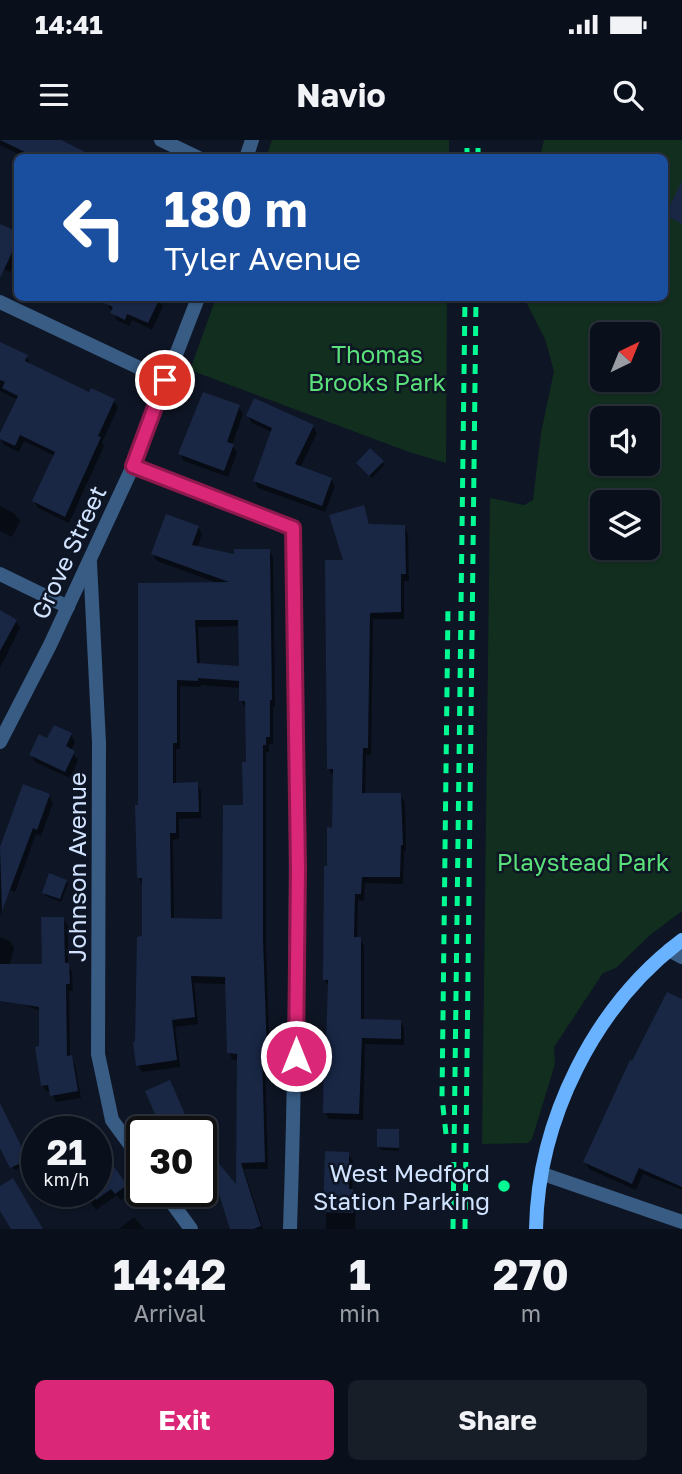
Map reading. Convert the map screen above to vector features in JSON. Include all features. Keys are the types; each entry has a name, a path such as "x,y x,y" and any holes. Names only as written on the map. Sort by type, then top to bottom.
{"main road":[{"path":"536,1229 536,1205 556,1122 578,1067 619,1001 642,975 676,953 682,940"}],"street":[{"path":"161,140 191,154"},
{"name":"Grove Street","path":"0,742 90,562 133,466 197,301"},
{"path":"0,302 165,380"},
{"path":"133,466 293,528 298,869 296,1056 290,1229"},
{"name":"Johnson Avenue","path":"90,562 99,743 98,1054 112,1120 126,1139"},
{"path":"0,574 68,607"},
{"path":"543,1174 682,1222"},
{"path":"175,1207 191,1229"}],"green space":[{"path":"272,140 449,140 449,154 267,154"},
{"name":"Playstead Park","path":"544,140 682,140 682,911 650,935 616,968 603,973 554,1047 555,1064 532,1139 528,1143 482,1144 490,498 524,505 533,500 541,433 554,371 545,339 526,301 668,301 668,154 541,154"},
{"name":"Thomas Brooks Park","path":"215,301 447,301 446,463 409,452 190,370"}],"building":[{"path":"0,140 61,140 89,154 29,154"},
{"path":"682,181 682,224 668,217 668,209"},
{"path":"0,224 14,230 14,248 0,278"},
{"path":"99,301 159,301 148,323 127,314 125,320 110,313 113,307"},
{"path":"0,342 28,355 25,361 89,392 91,388 115,399 65,517 32,501 55,452 20,435 15,446 0,439 0,433 18,396 2,388 5,382 0,380"},
{"path":"203,392 240,405 227,442 234,444 224,471 178,454"},
{"path":"254,398 314,425 295,464 332,478 322,506 253,481 272,428 246,416"},
{"path":"370,448 384,461 369,476 356,463"},
{"path":"364,505 369,524 405,525 406,574 401,574 401,612 370,613 368,748 363,748 362,793 401,793 403,845 400,877 362,877 361,894 355,894 354,937 361,937 361,1019 401,1020 401,1039 362,1038 359,1114 323,1113 328,980 323,980 324,866 327,866 327,827 332,828 333,769 327,769 325,560 343,560 329,515"},
{"path":"166,514 199,526 192,545 234,554 234,549 270,549 272,700 270,737 266,737 266,745 263,745 263,939 267,1054 262,1054 265,1162 241,1163 261,1226 253,1229 230,1229 217,1188 217,1161 236,1184 237,1054 227,1053 225,977 191,976 195,1017 172,1020 177,1060 136,1066 133,1042 137,937 142,936 142,878 137,878 135,805 138,805 138,583 229,582 151,554","holes":["195,620 238,620 239,666 197,663","198,678 239,681 239,701 245,701 246,762 242,762 243,805 223,805 222,919 171,918 170,833 176,833 176,812 199,812 198,782 173,783 173,743 177,743 177,680 198,681"]},
{"path":"0,610 17,620 0,651"},
{"path":"54,725 72,733 66,746 75,751 65,772 29,755 39,734 47,738"},
{"path":"23,784 50,794 37,830 33,828 2,911 0,847"},
{"path":"49,873 67,880 60,899 42,893"},
{"path":"41,917 64,917 65,963 69,963 70,984 66,984 67,1056 72,1055 78,1091 50,1096 48,1085 41,1086 35,1047 39,1046 39,1007 0,1001 0,964 42,964"},
{"path":"667,992 682,999 682,1187 639,1168 632,1184 583,1162 630,1060 632,1061"},
{"path":"170,1080 186,1116 156,1116 145,1091"},
{"path":"0,1103 21,1146 21,1163 10,1168 0,1148"},
{"path":"377,1129 399,1129 399,1148 377,1147"},
{"path":"325,1151 349,1152 349,1189 353,1189 353,1213 323,1212"},
{"path":"112,1164 126,1184 115,1194 112,1190"},
{"path":"13,1178 21,1192 21,1207 30,1207 43,1229 11,1229 0,1211 0,1186"}],"railway":[{"path":"467,140 467,154"},
{"path":"478,140 478,154"},
{"path":"453,1229 465,301"},
{"path":"465,1229 476,301"},
{"path":"446,1134 442,1098 448,606"}],"place":[{"name":"West Medford Station Parking","path":"504,1186"}],"route":[{"path":"165,380 133,466 293,528 298,869 296,1056"}]}
